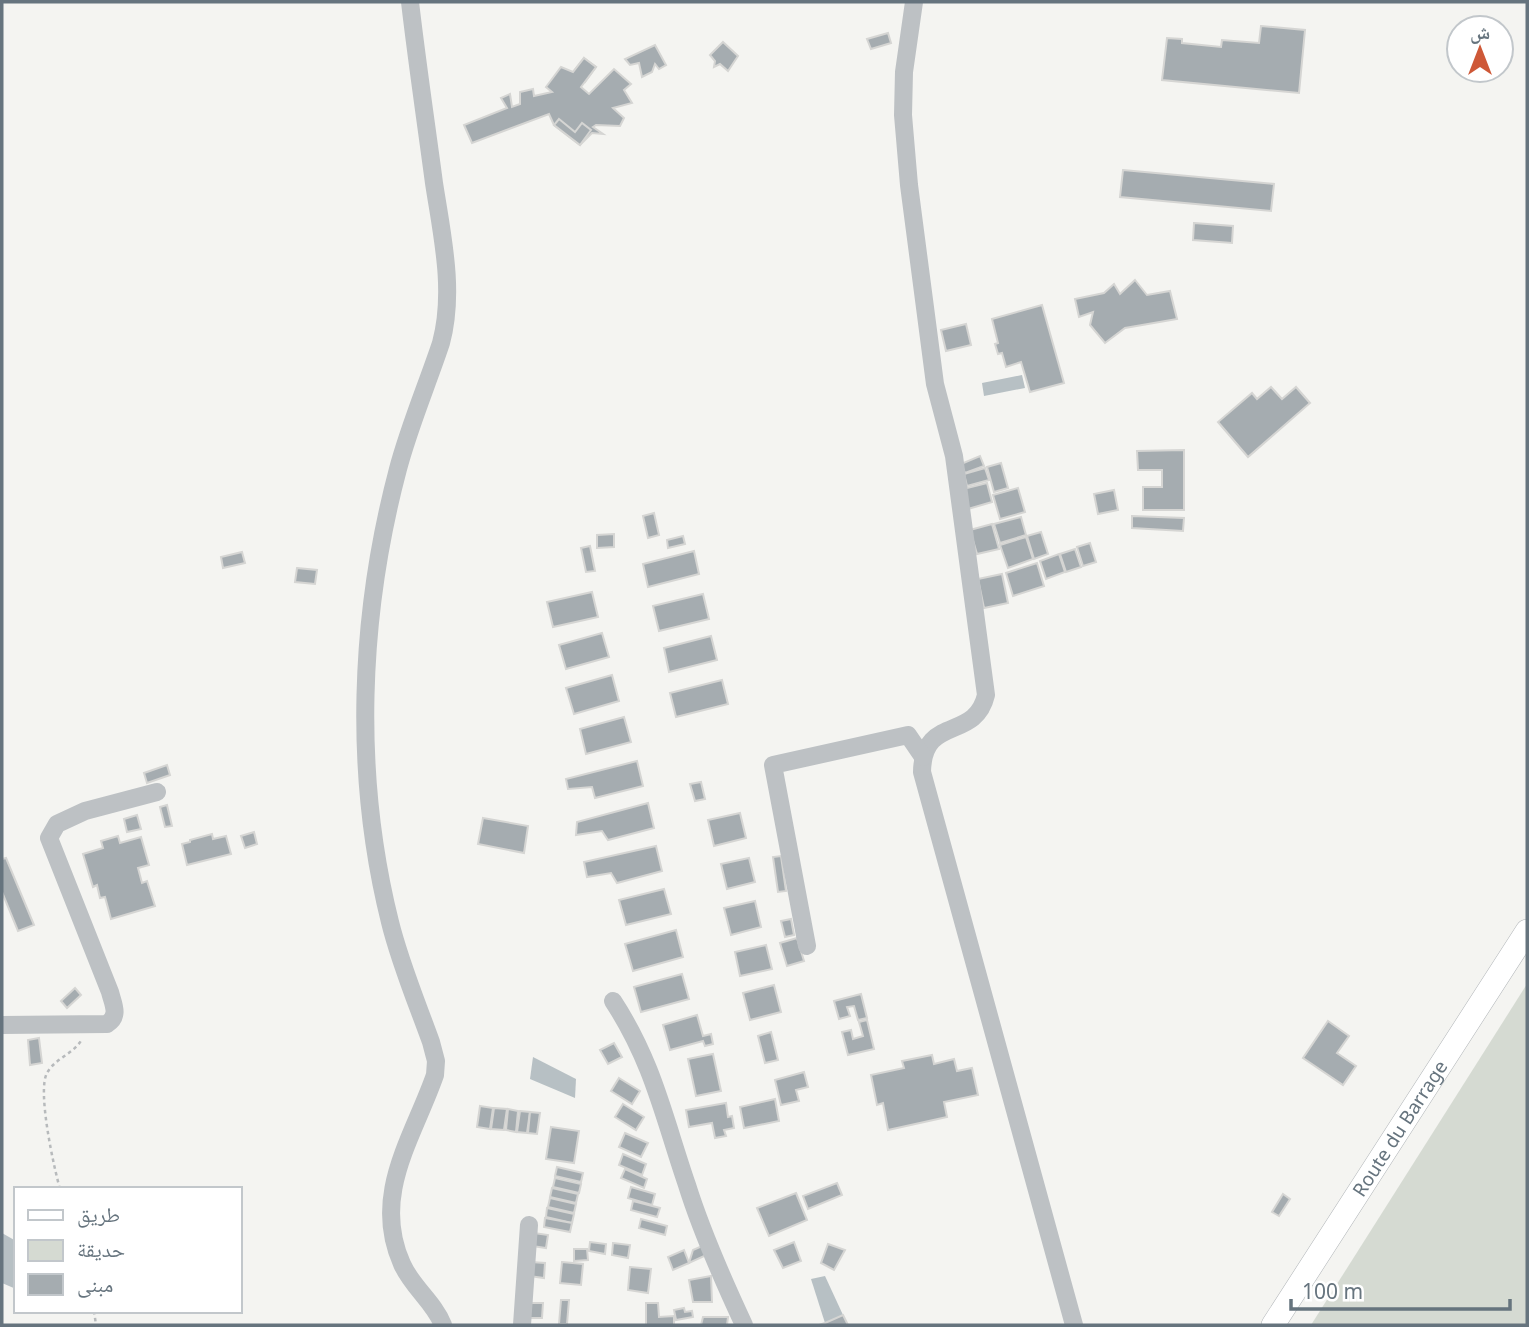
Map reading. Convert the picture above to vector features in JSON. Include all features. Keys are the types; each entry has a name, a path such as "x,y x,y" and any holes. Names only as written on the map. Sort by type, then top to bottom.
{"main road":[{"name":"Route du Barrage","path":"1273,1325 1527,932"}],"street":[{"path":"410,2 443,241 448,302 441,343 398,467 388,512 364,672 365,723 368,779 380,877 390,924 436,1061 430,1089 396,1172 390,1209 400,1261 414,1286 437,1312 443,1325"},
{"path":"914,2 904,72 909,185 935,384 954,456 986,695 983,709 976,717 928,742 922,772 1074,1325"},
{"path":"807,946 773,765 908,735 923,758"},
{"path":"2,1025 107,1024 114,1019 110,992 49,838 57,824 85,811 157,792"},
{"path":"613,1001 632,1030 652,1074 688,1190 744,1325"},
{"path":"522,1325 529,1225"}],"path":[{"path":"59,1187 52,1159 43,1085 48,1071 73,1052 81,1042 89,1023"}],"green space":[{"path":"1527,984 1527,1325 1311,1325"}],"shaded area":[{"path":"1022,375 1025,388 984,396 982,383"},
{"path":"533,1057 576,1079 575,1098 530,1079"},
{"path":"2,1233 14,1240 14,1288 2,1283"},
{"path":"825,1276 843,1315 825,1323 811,1279"}],"building":[{"path":"1261,26 1305,30 1299,93 1162,80 1167,38 1182,39 1182,43 1221,47 1222,40 1259,43"},
{"path":"888,33 891,43 871,49 867,39"},
{"path":"723,42 738,56 728,71 720,64 714,67 715,61 710,55"},
{"path":"655,45 666,65 659,69 655,64 652,72 642,77 639,63 630,65 625,59"},
{"path":"584,58 596,67 585,82 573,72"},
{"path":"584,58 596,67 581,87 589,94 614,69 631,84 624,90 632,103 613,108 624,118 620,126 596,125 593,127 603,134 592,133 580,145 554,125 549,114 472,143 464,125 507,108 501,98 510,94 512,107 520,104 520,92 533,89 534,96 552,92 546,87 561,67 573,72"},
{"path":"559,119 575,132 582,123 591,130 580,145 554,125"},
{"path":"1123,170 1274,184 1271,211 1120,197"},
{"path":"1194,223 1233,226 1232,243 1193,240"},
{"path":"1135,280 1147,295 1170,291 1177,319 1125,328 1105,343 1090,325 1093,312 1079,317 1075,299 1104,293 1114,284 1120,294"},
{"path":"1042,305 1064,383 1030,392 1021,362 1006,367 1002,353 998,354 992,319"},
{"path":"966,324 971,345 946,351 941,330"},
{"path":"1271,387 1282,399 1296,387 1310,403 1248,457 1218,422 1252,393 1257,399"},
{"path":"1184,450 1184,510 1143,510 1143,487 1162,487 1162,470 1138,470 1137,451"},
{"path":"980,456 984,466 965,473 961,464"},
{"path":"1001,463 1008,488 994,492 987,467"},
{"path":"985,468 989,480 967,486 964,474"},
{"path":"987,483 992,502 968,509 963,489"},
{"path":"1018,488 1025,512 1000,519 993,495"},
{"path":"1114,490 1118,510 1098,514 1094,494"},
{"path":"654,513 659,535 648,538 643,516"},
{"path":"1132,516 1184,518 1183,531 1132,528"},
{"path":"1021,517 1026,535 1000,543 994,524"},
{"path":"992,524 999,549 977,554 970,530"},
{"path":"1041,532 1048,554 1034,559 1027,536"},
{"path":"614,534 614,547 597,548 597,535"},
{"path":"683,536 685,544 668,548 667,540"},
{"path":"1026,537 1033,559 1008,568 1000,545"},
{"path":"1090,543 1096,562 1083,566 1077,547"},
{"path":"590,546 595,571 586,572 581,548"},
{"path":"1075,549 1081,567 1066,572 1060,554"},
{"path":"694,551 699,574 648,587 643,564"},
{"path":"242,552 245,563 223,568 221,557"},
{"path":"1059,554 1065,572 1046,579 1040,561"},
{"path":"1037,563 1044,586 1013,596 1006,573"},
{"path":"297,568 317,570 315,584 295,582"},
{"path":"1002,574 1008,603 984,608 978,579"},
{"path":"592,592 598,617 553,627 547,602"},
{"path":"703,594 709,619 659,631 653,606"},
{"path":"602,633 609,657 566,669 559,645"},
{"path":"711,636 717,660 669,672 664,648"},
{"path":"612,675 619,701 574,714 566,688"},
{"path":"722,680 728,704 676,717 670,693"},
{"path":"624,717 631,742 586,754 580,729"},
{"path":"637,761 643,786 595,798 592,787 568,789 566,779"},
{"path":"167,765 170,775 147,783 144,773"},
{"path":"701,782 705,799 695,801 690,784"},
{"path":"648,803 654,828 608,840 602,831 576,835 577,822"},
{"path":"167,805 172,826 165,827 160,807"},
{"path":"740,813 746,838 714,846 708,820"},
{"path":"137,815 141,829 127,832 124,819"},
{"path":"483,818 528,826 524,853 478,844"},
{"path":"254,832 257,844 245,848 241,836"},
{"path":"212,834 213,839 226,836 231,854 187,865 182,844"},
{"path":"118,836 120,843 141,837 149,865 138,868 142,883 147,881 155,906 111,919 105,897 100,898 97,885 93,887 83,854 103,848 101,841"},
{"path":"656,846 662,871 617,883 611,873 587,877 584,862"},
{"path":"781,856 786,891 778,892 773,857"},
{"path":"6,858 34,925 18,931 2,892 2,859"},
{"path":"749,858 755,882 727,889 721,864"},
{"path":"664,889 671,914 626,925 619,900"},
{"path":"755,901 761,927 731,935 724,908"},
{"path":"791,919 794,935 785,937 781,921"},
{"path":"676,930 683,957 633,971 625,944"},
{"path":"797,938 804,961 787,966 780,943"},
{"path":"766,945 772,969 740,976 735,952"},
{"path":"682,974 689,999 641,1012 634,987"},
{"path":"774,985 781,1012 750,1020 743,993"},
{"path":"75,988 81,995 67,1008 61,1001"},
{"path":"861,994 867,1018 858,1020 854,1006 847,1007 850,1016 839,1019 834,1001"},
{"path":"697,1015 703,1036 711,1034 713,1044 705,1046 703,1041 670,1050 663,1025"},
{"path":"867,1020 874,1049 848,1055 842,1032 851,1030 853,1039 863,1036 859,1022"},
{"path":"1328,1021 1349,1036 1337,1053 1356,1066 1343,1085 1303,1058"},
{"path":"771,1032 778,1060 765,1063 758,1036"},
{"path":"39,1038 42,1063 30,1065 28,1040"},
{"path":"614,1043 622,1057 608,1064 600,1050"},
{"path":"713,1054 721,1091 696,1096 688,1059"},
{"path":"932,1055 934,1064 954,1059 957,1071 972,1068 978,1095 944,1102 947,1117 888,1130 883,1103 877,1105 871,1075 904,1068 902,1061"},
{"path":"804,1072 808,1087 796,1090 799,1101 781,1105 775,1080"},
{"path":"619,1078 640,1091 632,1104 611,1091"},
{"path":"775,1099 779,1121 744,1128 740,1107"},
{"path":"726,1103 728,1117 732,1116 734,1128 724,1130 726,1136 715,1138 712,1123 689,1127 686,1110"},
{"path":"623,1104 644,1117 636,1130 615,1117"},
{"path":"480,1106 493,1108 490,1129 477,1127"},
{"path":"494,1108 507,1109 504,1130 491,1129"},
{"path":"508,1109 518,1111 516,1132 506,1130"},
{"path":"520,1111 530,1112 527,1133 517,1132"},
{"path":"530,1112 540,1113 537,1134 528,1133"},
{"path":"551,1127 579,1131 574,1163 546,1159"},
{"path":"625,1133 648,1143 641,1157 619,1147"},
{"path":"623,1154 646,1164 642,1175 619,1165"},
{"path":"557,1167 583,1173 581,1182 555,1176"},
{"path":"625,1169 647,1179 644,1188 621,1178"},
{"path":"555,1178 581,1184 579,1193 553,1187"},
{"path":"837,1183 842,1195 808,1209 803,1196"},
{"path":"631,1187 655,1194 652,1205 628,1198"},
{"path":"552,1188 578,1194 576,1203 550,1197"},
{"path":"796,1193 807,1220 769,1236 757,1208"},
{"path":"1283,1194 1290,1199 1279,1216 1272,1212"},
{"path":"550,1198 576,1204 574,1213 548,1207"},
{"path":"633,1201 660,1208 657,1217 631,1210"},
{"path":"547,1208 574,1214 572,1223 546,1217"},
{"path":"545,1218 572,1223 570,1232 544,1227"},
{"path":"641,1219 667,1226 665,1235 639,1228"},
{"path":"534,1233 548,1235 546,1248 532,1246"},
{"path":"590,1242 606,1244 605,1254 589,1251"},
{"path":"794,1242 801,1261 783,1268 774,1250"},
{"path":"613,1243 630,1245 628,1258 612,1255"},
{"path":"709,1243 713,1252 689,1263 693,1250"},
{"path":"828,1244 845,1250 834,1270 821,1263"},
{"path":"574,1249 587,1249 588,1260 574,1261"},
{"path":"684,1250 689,1263 673,1270 668,1257"},
{"path":"531,1262 545,1263 544,1278 529,1276"},
{"path":"562,1262 583,1264 581,1285 560,1283"},
{"path":"630,1267 651,1269 648,1293 628,1290"},
{"path":"711,1276 712,1302 693,1302 689,1280"},
{"path":"561,1300 569,1300 567,1324 559,1324"},
{"path":"526,1303 543,1303 542,1318 525,1318"},
{"path":"646,1303 658,1303 659,1317 674,1316 674,1325 646,1325"},
{"path":"684,1308 685,1312 692,1311 693,1317 676,1320 674,1310"},
{"path":"843,1315 848,1325 819,1325 825,1323"},
{"path":"703,1317 728,1317 727,1325 701,1325"}]}
